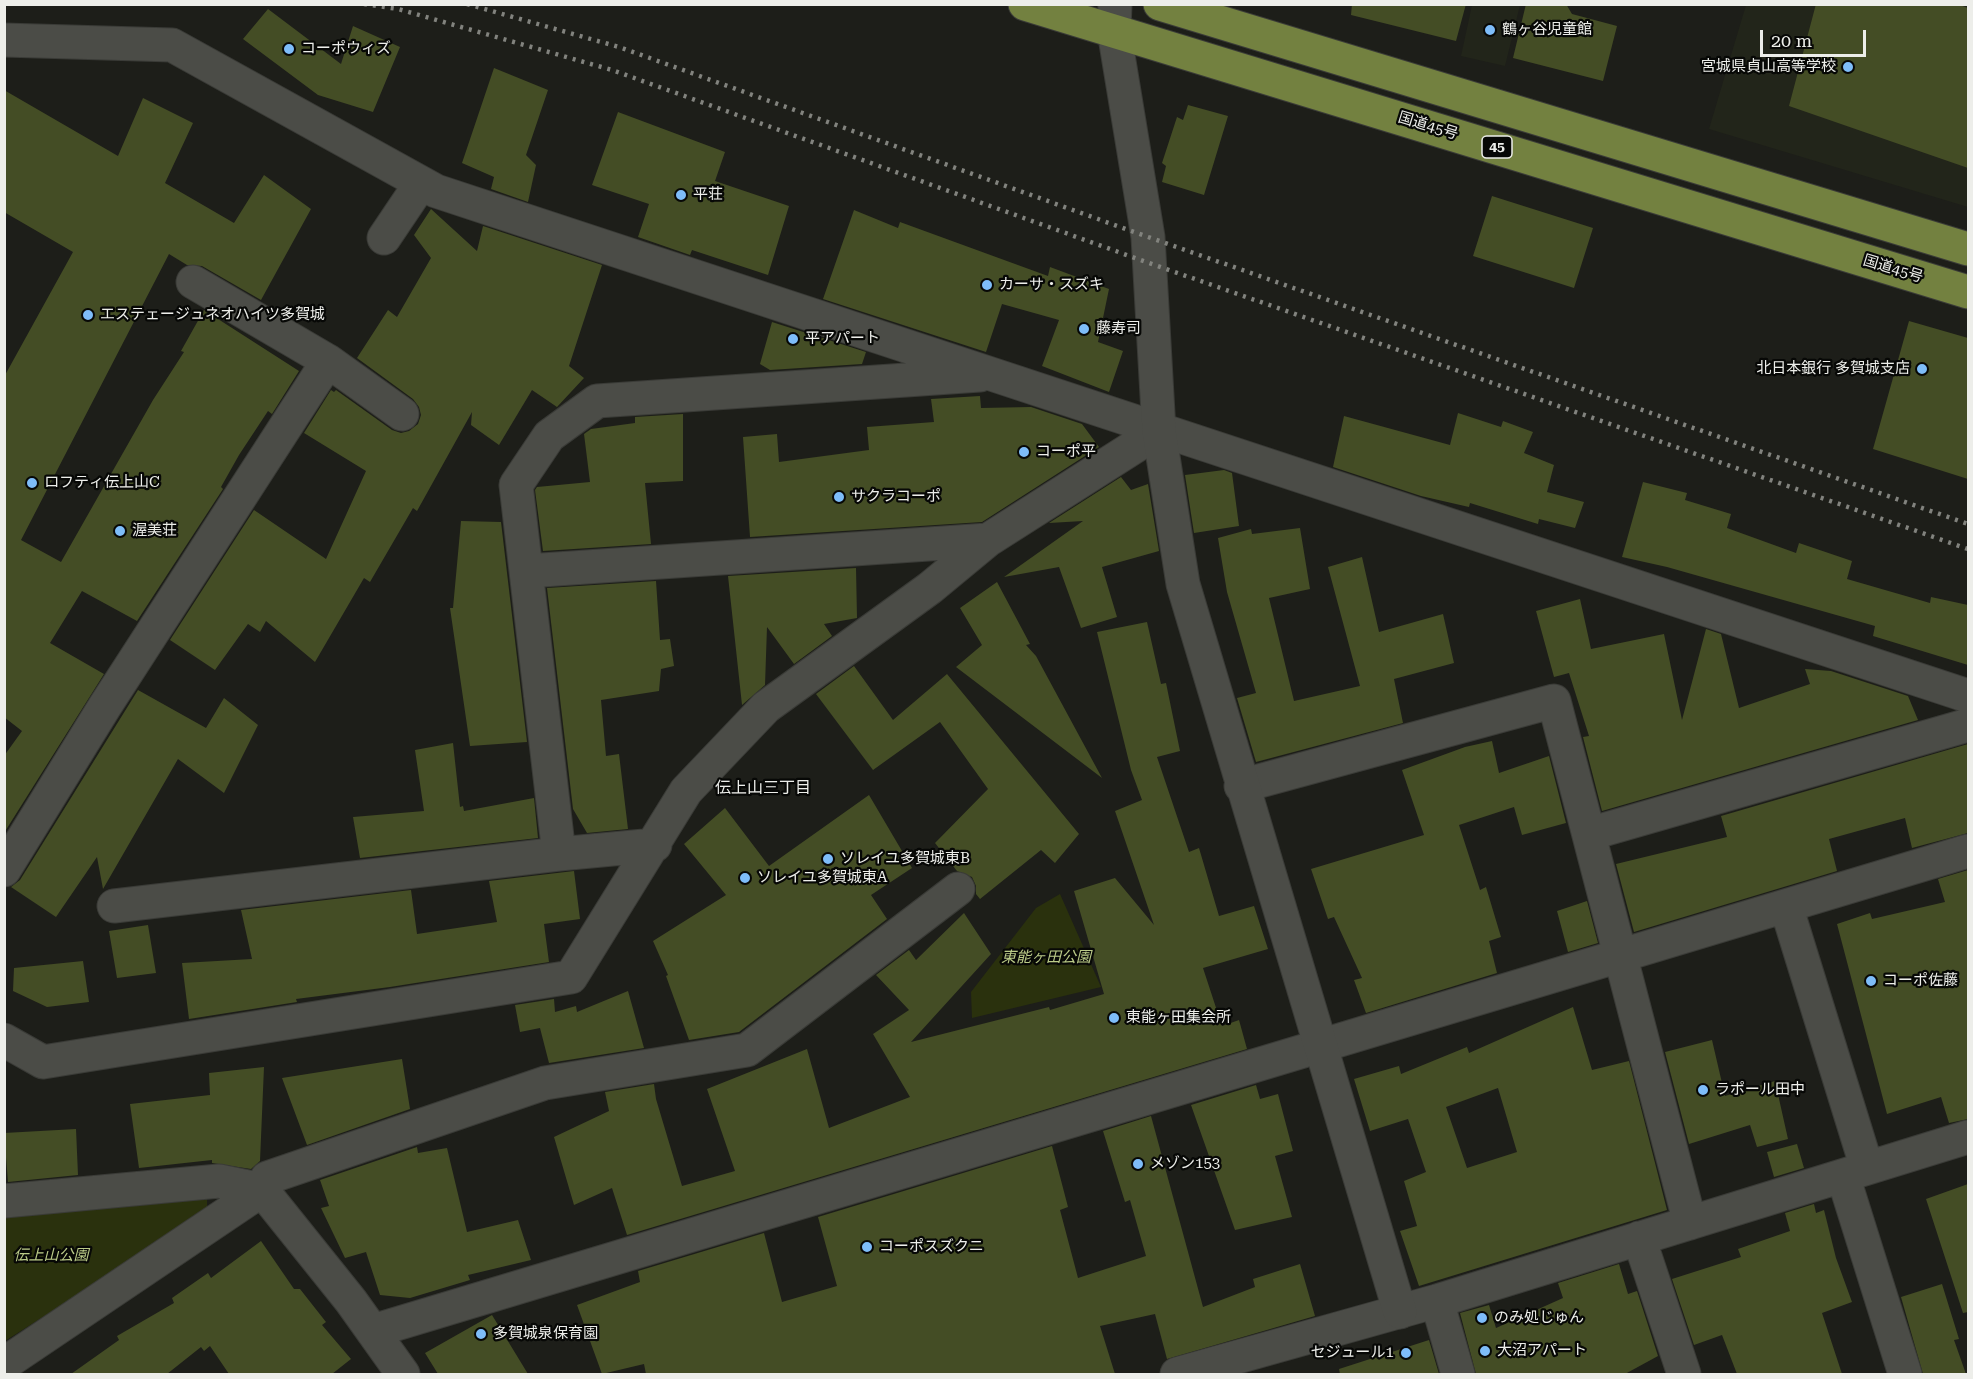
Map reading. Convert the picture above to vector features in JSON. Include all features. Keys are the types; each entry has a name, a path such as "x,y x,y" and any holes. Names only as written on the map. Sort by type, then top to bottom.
{"highway":[{"name":"国道45号","path":"1025,4 1114,18 1968,292"},
{"path":"1160,4 1968,249"}],"street":[{"path":"1114,18 1148,237 1159,431 1183,584 1241,786 1323,1045 1400,1311"},
{"path":"4,40 172,45 436,191 1968,696"},
{"path":"384,238 421,183"},
{"path":"193,282 328,361 402,414"},
{"path":"4,870 105,706 328,361"},
{"path":"559,854 516,485 549,436 597,401 994,374"},
{"path":"4,1040 43,1062 571,977 655,845 686,791 766,707 930,588 988,540 1159,431"},
{"path":"527,571 988,540"},
{"path":"1241,786 1554,701 1690,1223"},
{"path":"1589,834 1968,724"},
{"path":"114,906 559,854 655,845"},
{"path":"373,1331 1968,851"},
{"path":"4,1364 262,1190 267,1178 545,1083 747,1050 958,889"},
{"path":"1786,906 1905,1374"},
{"path":"1177,1374 1223,1368 1400,1311 1437,1302 1968,1137"},
{"path":"4,1201 219,1181 262,1190 373,1331 403,1374"},
{"path":"1640,1238 1683,1374"},
{"path":"1437,1302 1458,1374"}],"shaded area":[{"name":"鶴ヶ谷児童館","path":"1472,5 1520,5 1505,66 1461,56"},
{"name":"宮城県貞山高等学校","path":"1746,5 1968,5 1968,207 1709,129"}],"green space":[{"name":"東能ヶ田公園","path":"1060,894 1101,987 972,1018 971,992 1036,908"},
{"name":"伝上山公園","path":"207,1192 207,1213 5,1341 5,1215"}],"building":[{"path":"1352,4 1466,4 1456,41 1351,15"},
{"path":"1526,4 1566,4 1572,14 1617,26 1603,81 1513,58"},
{"path":"1816,4 1957,4 1968,8 1968,168 1789,106"},
{"path":"268,9 341,64 353,26 400,47 373,112 318,95 243,39"},
{"path":"494,68 548,90 526,155 536,165 528,202 491,189 494,177 462,163"},
{"path":"4,90 118,156 143,98 193,123 165,183 234,223 264,175 311,209 261,300 202,266 187,265 169,254 21,540 61,562 153,400 184,352 181,351 204,310 299,371 272,414 268,411 239,455 221,487 223,489 137,621 82,591 50,643 104,674 4,833 4,756 22,731 4,717 4,377 73,252 4,212"},
{"path":"1188,105 1228,116 1204,195 1162,182 1166,166 1162,163 1177,117 1183,120"},
{"path":"618,112 725,152 715,181 789,206 768,275 692,250 690,255 638,237 649,204 592,185"},
{"path":"1492,196 1593,228 1574,288 1473,256"},
{"path":"431,209 477,251 483,226 602,265 569,366 584,378 557,407 532,390 499,445 471,425 472,412 417,511 413,508 370,582 364,578 315,662 266,621 260,632 248,624 215,670 170,640 254,510 326,559 366,471 304,433 331,390 334,392 336,390 392,430 401,433 409,431 418,424 421,415 413,399 357,358 388,310 397,317 431,258 414,235"},
{"path":"854,210 898,228 900,222 1048,276 1050,267 1109,289 1098,342 1123,351 1109,392 1042,366 1059,320 1002,304 986,352 823,299"},
{"path":"1909,321 1968,338 1968,479 1873,449"},
{"name":"平アパート","path":"772,322 866,352 862,364 770,370 760,364"},
{"path":"980,396 981,408 1031,407 1082,424 1099,447 982,522 750,537 743,437 777,434 779,462 869,450 867,427 934,422 931,399"},
{"path":"1458,413 1501,427 1503,421 1533,432 1524,453 1554,465 1547,492 1584,502 1575,528 1539,519 1538,524 1470,503 1469,507 1421,496 1333,467 1344,416 1450,445"},
{"path":"683,414 683,481 645,483 651,544 543,551 535,490 537,487 590,482 584,434 591,429 635,423 635,417"},
{"path":"1224,470 1232,473 1239,526 1194,533 1185,475"},
{"path":"1121,477 1131,490 1148,484 1159,551 1102,567 1117,617 1081,628 1059,567 1004,577 1083,521 1049,523"},
{"path":"1643,482 1687,493 1685,500 1731,514 1727,528 1796,553 1799,543 1852,561 1847,579 1930,603 1931,597 1968,605 1968,665 1873,636 1875,626 1667,567 1622,557"},
{"path":"461,521 501,522 527,742 470,746 450,608 453,608"},
{"path":"1300,528 1310,589 1269,598 1294,701 1360,686 1328,567 1362,557 1379,632 1443,614 1454,663 1394,679 1403,723 1256,762 1237,698 1256,693 1227,592 1218,538 1251,529 1252,534"},
{"path":"856,568 857,618 824,624 832,636 794,664 767,627 765,685 742,705 728,576"},
{"path":"656,581 660,640 670,639 674,666 661,669 659,691 601,700 606,756 619,754 628,829 587,833 573,809 547,588"},
{"path":"997,582 1030,644 1026,645 1036,656 1102,778 956,667 982,645 960,608"},
{"path":"1580,599 1591,649 1664,634 1682,720 1706,629 1721,634 1739,708 1810,684 1805,669 1831,671 1908,696 1918,720 1602,811 1583,737 1589,736 1569,673 1554,677 1536,611"},
{"path":"1147,622 1161,684 1166,683 1180,751 1157,757 1189,852 1199,848 1219,916 1254,906 1268,949 1203,968 1222,1026 1239,1020 1247,1049 627,1235 612,1188 574,1205 554,1137 609,1111 605,1092 654,1084 656,1099 682,1186 735,1171 707,1089 807,1049 829,1128 910,1097 873,1034 909,1010 876,975 909,950 916,960 964,913 991,954 911,1042 1049,1007 1050,1010 1104,994 1074,891 1115,878 1154,925 1115,811 1142,800 1131,770 1097,632"},
{"path":"854,666 893,720 947,674 1079,834 1055,863 1041,850 980,899 976,894 976,886 972,877 957,871 935,843 988,789 940,722 873,770 816,694"},
{"path":"138,690 206,728 224,698 258,725 224,793 178,759 103,889 97,857 56,917 11,887 20,880"},
{"path":"1492,741 1499,773 1549,756 1566,823 1522,835 1514,807 1459,825 1480,890 1486,887 1501,937 1489,941 1497,973 1366,1013 1354,980 1362,978 1334,917 1328,919 1311,869 1424,835 1402,770 1465,747"},
{"path":"453,743 460,807 463,806 464,811 534,798 538,838 360,858 353,817 424,811 415,750"},
{"path":"1968,744 1968,833 1912,848 1905,818 1829,839 1837,871 1634,932 1616,864 1727,837 1721,816"},
{"path":"869,795 912,868 871,895 887,919 739,1032 689,1040 666,976 668,975 653,941 726,895 684,844 725,808 769,866"},
{"path":"1968,870 1968,1119 1949,1123 1941,1097 1887,1114 1837,924 1870,913 1872,919 1945,902 1938,879"},
{"path":"574,871 580,919 544,924 549,962 296,999 297,1002 189,1019 182,963 252,959 241,910 411,890 417,934 497,922 489,881"},
{"path":"1587,901 1598,943 1568,952 1557,911"},
{"path":"148,925 156,973 117,978 109,931"},
{"path":"83,961 89,1002 47,1007 13,991 14,968"},
{"path":"628,991 644,1048 549,1063 540,1028 520,1032 515,1005 554,999 555,1012 576,1006 577,1012"},
{"path":"1573,1007 1592,1070 1629,1061 1667,1210 1419,1286 1400,1231 1417,1226 1404,1181 1426,1172 1408,1119 1370,1131 1354,1079 1399,1066 1401,1074 1467,1047 1469,1053","holes":["1498,1088 1517,1152 1467,1168 1446,1107"]},
{"path":"1712,1040 1725,1096 1775,1081 1788,1139 1757,1147 1750,1125 1689,1144 1665,1052"},
{"path":"402,1059 410,1109 307,1145 282,1078"},
{"path":"264,1067 260,1161 251,1169 212,1163 212,1160 139,1168 130,1104 210,1095 209,1073"},
{"path":"1256,1085 1260,1099 1278,1094 1293,1151 1275,1156 1292,1217 1235,1230 1191,1105"},
{"path":"1151,1116 1203,1307 1255,1287 1253,1279 1300,1264 1315,1316 1167,1359 1155,1314 1100,1326 1115,1374 646,1374 644,1364 602,1374 577,1305 640,1282 638,1271 764,1233 782,1302 837,1286 818,1217 1052,1146 1068,1207 1060,1210 1078,1278 1146,1256 1130,1200 1125,1202 1103,1131"},
{"path":"76,1129 78,1175 8,1182 4,1133"},
{"path":"1797,1144 1804,1168 1774,1177 1767,1152"},
{"path":"417,1147 418,1153 447,1148 467,1232 518,1220 531,1260 468,1275 470,1280 410,1298 380,1295 366,1252 345,1258 321,1208 329,1206 320,1180"},
{"path":"1968,1184 1968,1312 1963,1313 1926,1199"},
{"path":"1814,1204 1816,1213 1824,1210 1836,1258 1852,1302 1822,1313 1842,1374 1737,1374 1722,1335 1694,1345 1672,1279 1741,1257 1738,1249 1790,1231 1785,1213"},
{"path":"261,1241 294,1289 300,1289 326,1322 322,1325 351,1359 332,1374 229,1374 210,1346 204,1351 201,1347 167,1374 71,1374 119,1340 117,1336 174,1303 172,1298 208,1273 211,1278"},
{"path":"1619,1264 1628,1294 1637,1291 1658,1356 1625,1374 1476,1374 1460,1313 1489,1305 1496,1328 1563,1298 1558,1283"},
{"path":"1942,1284 1959,1339 1954,1340 1966,1374 1923,1374 1901,1297"},
{"name":"多賀城泉保育園","path":"492,1315 528,1374 438,1374 425,1353"},
{"name":"セジュール1","path":"1429,1340 1439,1374 1340,1374 1339,1369"}],"railway":[{"path":"364,4 398,9 612,70 1149,263 1968,549"},
{"path":"467,4 619,47 1148,237 1968,524"}],"place":[{"name":"鶴ヶ谷児童館","path":"1490,30"},
{"name":"コーポウィズ","path":"289,49"},
{"name":"宮城県貞山高等学校","path":"1848,67"},
{"name":"平荘","path":"681,195"},
{"name":"カーサ・スズキ","path":"987,285"},
{"name":"エステェージュネオハイツ多賀城","path":"88,315"},
{"name":"藤寿司","path":"1084,329"},
{"name":"平アパート","path":"793,339"},
{"name":"北日本銀行 多賀城支店","path":"1922,369"},
{"name":"コーポ平","path":"1024,452"},
{"name":"ロフティ伝上山C","path":"32,483"},
{"name":"サクラコーポ","path":"839,497"},
{"name":"渥美荘","path":"120,531"},
{"name":"ソレイユ多賀城東B","path":"828,859"},
{"name":"ソレイユ多賀城東A","path":"745,878"},
{"name":"コーポ佐藤","path":"1871,981"},
{"name":"東能ヶ田集会所","path":"1114,1018"},
{"name":"ラポール田中","path":"1703,1090"},
{"name":"メゾン153","path":"1138,1164"},
{"name":"コーポスズクニ","path":"867,1247"},
{"name":"のみ処じゅん","path":"1482,1318"},
{"name":"多賀城泉保育園","path":"481,1334"},
{"name":"大沼アパート","path":"1485,1351"},
{"name":"セジュール1","path":"1406,1353"}],"district":[{"name":"伝上山三丁目","path":"763,788"}]}
